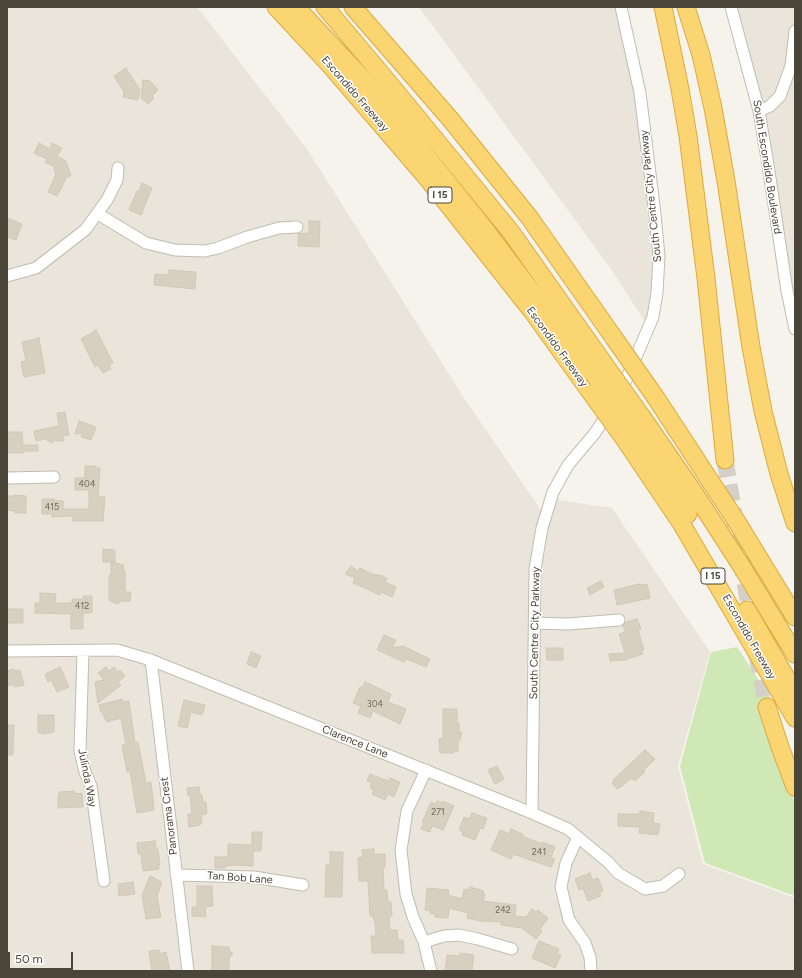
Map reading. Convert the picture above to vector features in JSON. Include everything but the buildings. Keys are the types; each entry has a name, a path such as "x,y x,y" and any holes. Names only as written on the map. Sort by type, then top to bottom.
{"highway":[{"name":"Escondido Freeway","path":"276,7 329,64 427,178 532,311 591,393 632,428 682,523 795,718"},
{"path":"296,7 376,93 598,368"},
{"path":"325,7 511,232 598,368 632,428 667,479 739,596 795,693"},
{"path":"353,7 451,120 529,217 656,398 737,522 795,617"},
{"path":"663,7 688,136 706,278 725,460"},
{"path":"686,7 701,55 713,108 726,181 751,347 763,412 779,474 795,523"},
{"path":"632,428 695,494 738,560 795,654"},
{"path":"767,707 795,787"}],"street":[{"name":"South Centre City Parkway","path":"532,813 535,569 542,528 553,492 568,466 595,433 619,396 653,316 657,293 659,256 640,93 622,7"},
{"name":"South Escondido Boulevard","path":"731,7 759,111 787,291 795,329"},
{"path":"759,111 770,106 780,96 793,59 795,31"},
{"path":"7,276 36,268 85,230 98,214 117,180 118,168"},
{"path":"98,214 146,243 175,250 205,251 279,228 297,227"},
{"path":"7,478 54,477"},
{"path":"535,623 568,624 619,620"},
{"name":"Clarence Lane","path":"7,651 117,650 151,660 426,770 568,829 608,862 618,873 645,889 662,886 678,874"},
{"name":"Julinda Way","path":"83,651 80,751 85,772 91,786 104,881"},
{"name":"Panorama Crest","path":"151,660 188,971"},
{"path":"426,770 407,811 401,850 406,894 413,917 424,942 431,971"},
{"path":"578,837 566,863 561,887 569,920 585,944 590,957 591,971"},
{"name":"Tan Bob Lane","path":"176,875 254,877 304,885"},
{"path":"424,942 444,936 459,935 512,949"}],"shaded area":[{"path":"7,7 197,7 307,149 464,398 545,516 551,499 612,508 710,652 678,766 703,864 795,898 795,971 7,971"},
{"path":"419,7 622,7 659,256 649,328 611,269"},
{"path":"731,7 795,7 795,329 768,165"}],"green space":[{"path":"737,647 775,705 791,793 795,803 795,896 705,863 680,766 711,652"}],"tunnel":[{"path":"725,460 752,625"},
{"path":"757,655 767,707"}]}
